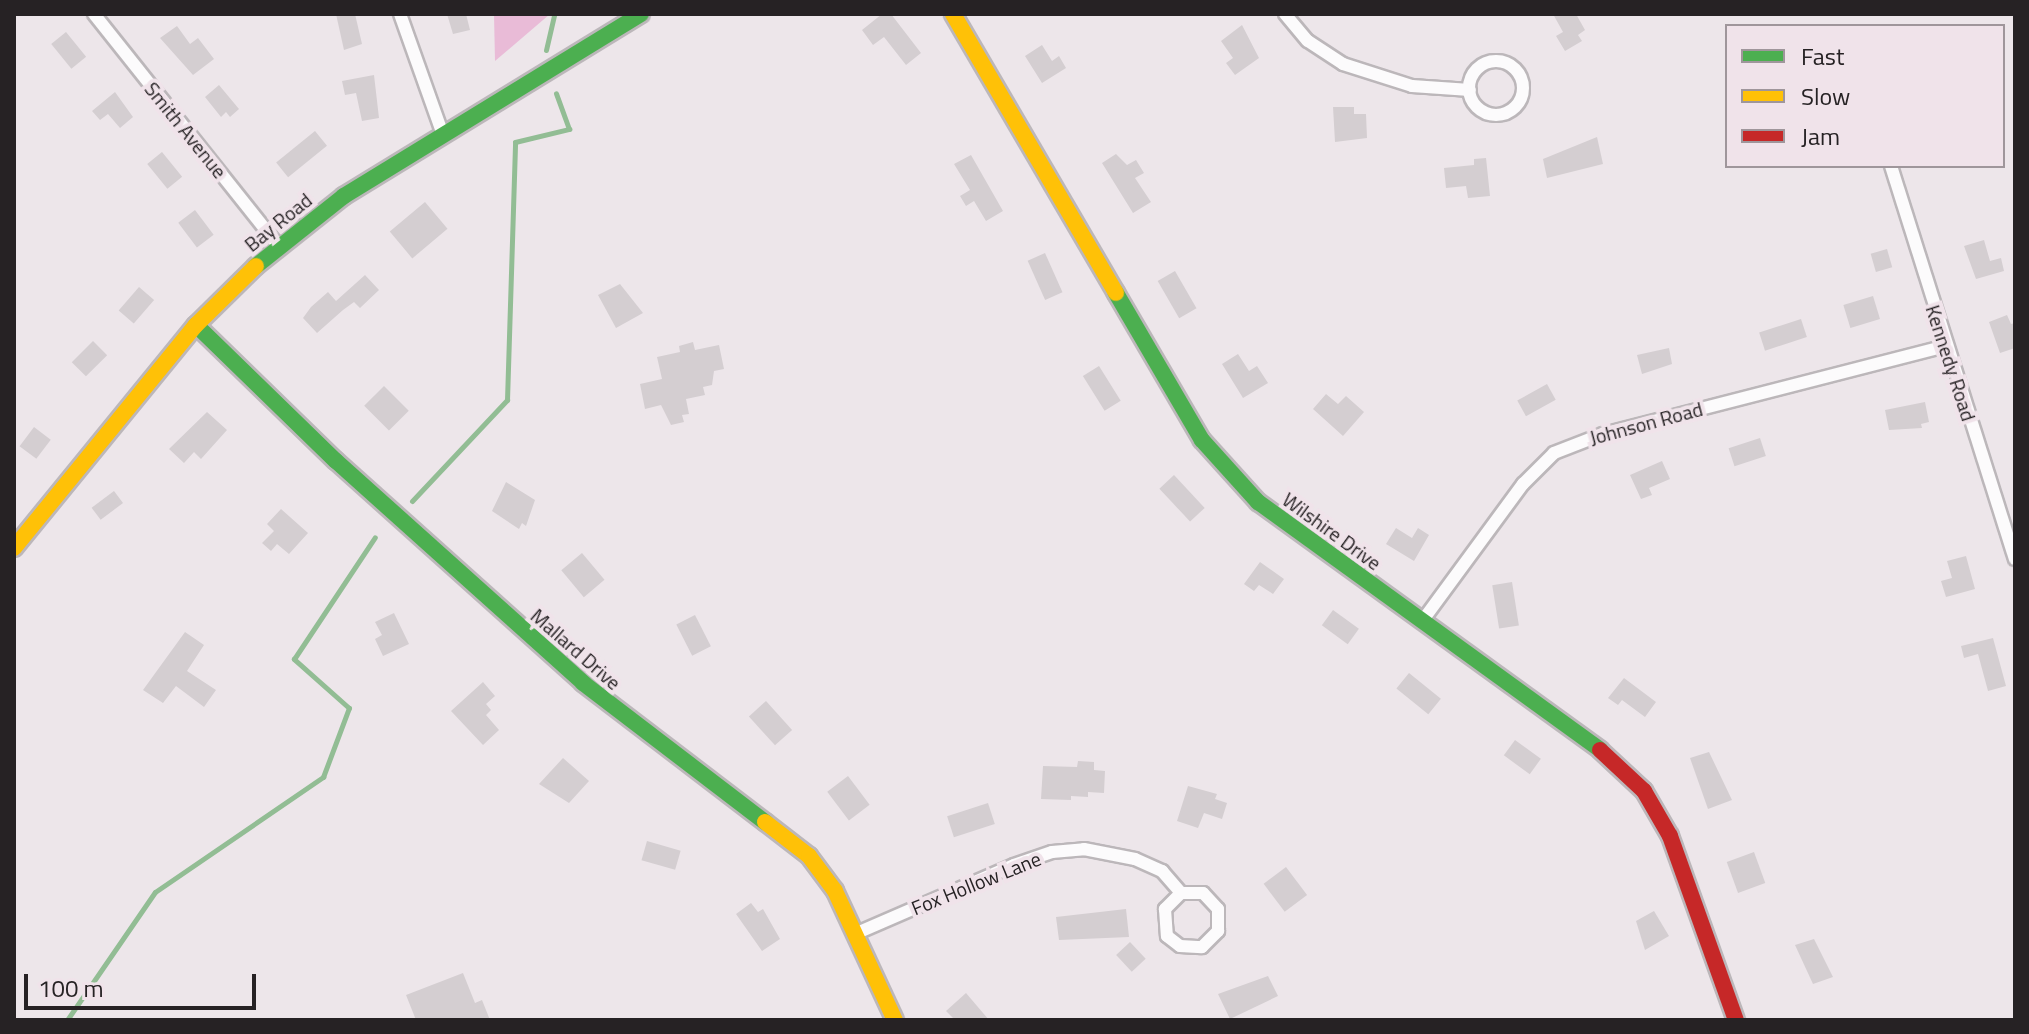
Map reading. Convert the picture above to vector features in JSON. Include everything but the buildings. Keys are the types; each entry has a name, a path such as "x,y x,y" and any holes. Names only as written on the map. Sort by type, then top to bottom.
{"street":[{"name":"Smith Avenue","path":"94,14 278,245"},
{"path":"400,14 443,135"},
{"name":"Bay Road","path":"14,548 196,325 278,245 344,196 641,14"},
{"name":"Wilshire Drive","path":"953,14 1202,440 1226,471 1258,502 1591,741 1644,791 1670,836 1736,1020"},
{"path":"1285,14 1308,41 1343,64 1412,86 1470,90"},
{"path":"1495,61 1510,65 1522,82 1519,103 1501,114 1480,109 1470,90 1476,71 1495,61"},
{"name":"Kennedy Road","path":"1892,168 1945,346 2015,559"},
{"name":"Mallard Drive","path":"196,325 358,480 583,683 809,856 857,933 895,1020"},
{"name":"Johnson Road","path":"1423,620 1523,484 1554,453 1603,434 1945,346"},
{"name":"Fox Hollow Lane","path":"857,933 1014,865 1068,850 1135,859 1162,871 1181,893 1203,893 1218,909 1218,931 1202,947 1180,946 1165,931 1165,909 1181,893"}],"shaded area":[{"path":"494,14 550,14 495,61"}],"waterway":[{"path":"546,50 554,14"},
{"path":"412,501 507,400 515,142 569,129 556,93"},
{"path":"67,1020 155,892 323,777 349,708 294,659 375,537"}],"traffic: fast":[{"path":"256,266 344,196 641,14"},
{"path":"1116,293 1202,440 1258,502 1600,750"},
{"path":"196,325 336,461 583,683 765,822"}],"traffic: slow":[{"path":"953,14 1116,293"},
{"path":"14,548 196,325 256,266"},
{"path":"765,822 809,856 835,891 895,1020"}],"traffic: jam":[{"path":"1600,750 1644,791 1670,836 1736,1020"}]}
